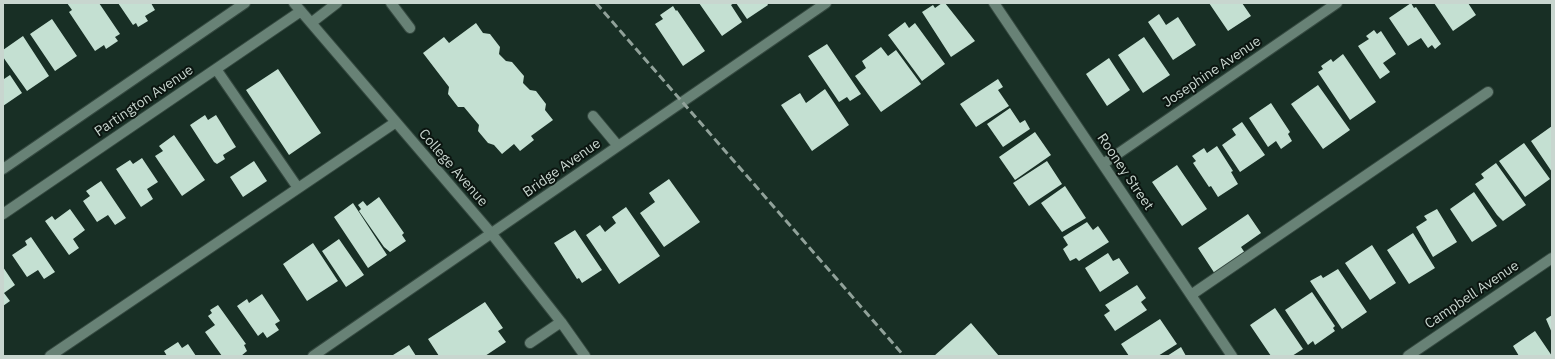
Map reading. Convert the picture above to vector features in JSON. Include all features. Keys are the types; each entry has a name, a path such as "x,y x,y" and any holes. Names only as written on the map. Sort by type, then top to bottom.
{"street":[{"name":"Partington Avenue","path":"3,169 245,3"},
{"name":"College Avenue","path":"294,3 491,234 561,322 583,355"},
{"path":"311,23 337,3"},
{"path":"391,3 410,28"},
{"name":"Bridge Avenue","path":"313,356 826,3"},
{"name":"Rooney Street","path":"994,3 1232,356"},
{"name":"Josephine Avenue","path":"1102,164 1337,3"},
{"name":"Partington Avenue","path":"3,214 301,11"},
{"path":"216,69 298,188"},
{"path":"1191,295 1488,92"},
{"path":"593,116 618,146"},
{"path":"50,356 396,122"},
{"name":"Campbell Avenue","path":"1408,356 1552,258"},
{"path":"530,343 561,322"}],"building":[{"path":"67,3 99,3 120,34 115,37 118,41 106,49 104,45 95,51 69,12 72,10"},
{"path":"118,3 151,3 155,10 145,16 148,21 138,27 136,23 133,25"},
{"path":"699,3 734,3 731,5 742,22 722,36"},
{"path":"736,3 767,3 768,5 747,19"},
{"path":"942,3 945,3 975,41 951,57 922,12 933,5 935,8"},
{"path":"1209,3 1242,3 1251,16 1228,31"},
{"path":"1411,3 1414,8 1416,7 1441,44 1435,49 1432,45 1428,48 1421,38 1408,46 1389,18"},
{"path":"1434,3 1468,3 1476,15 1453,31"},
{"path":"673,6 705,51 683,66 655,24 663,19 660,15"},
{"path":"1159,14 1166,25 1178,17 1196,45 1173,60 1148,22"},
{"path":"52,19 77,56 55,71 30,34"},
{"path":"905,22 909,28 915,23 945,64 922,81 888,35"},
{"path":"476,23 483,33 490,34 500,47 499,54 506,61 512,62 524,76 523,83 530,90 536,91 546,104 545,110 553,120 531,136 534,140 520,151 514,144 502,154 494,145 488,143 478,131 479,125 464,107 458,107 448,94 449,87 423,53 444,37 449,43"},
{"path":"1374,30 1377,34 1381,31 1396,54 1383,63 1390,72 1380,79 1358,46 1369,39 1366,36"},
{"path":"23,36 49,76 27,91 3,57 3,50"},
{"path":"1144,37 1170,75 1143,93 1118,55"},
{"path":"827,44 861,94 850,101 847,97 839,102 808,56"},
{"path":"881,47 888,56 896,50 921,84 881,112 855,76 866,68 862,61"},
{"path":"1343,54 1376,102 1350,120 1318,72 1323,69 1321,66 1331,59 1333,62"},
{"path":"1109,58 1130,90 1107,106 1086,74"},
{"path":"278,69 321,133 289,155 246,90"},
{"path":"10,75 22,93 3,106 3,76 4,79"},
{"path":"998,79 1003,87 998,90 1009,106 976,127 960,104"},
{"path":"1318,85 1350,130 1323,149 1291,104"},
{"path":"825,89 849,125 812,151 781,105 800,93 806,103"},
{"path":"1271,103 1290,132 1288,134 1292,141 1281,149 1276,141 1268,147 1249,118"},
{"path":"1010,108 1020,123 1025,120 1030,129 1003,147 987,124"},
{"path":"205,115 208,120 216,115 236,147 223,155 225,159 217,164 214,162 190,125"},
{"path":"1242,122 1265,155 1240,172 1222,145 1236,135 1232,129"},
{"path":"1552,126 1552,172 1531,141"},
{"path":"1035,132 1051,155 1015,180 999,157"},
{"path":"174,135 205,180 182,196 155,156 163,151 159,146"},
{"path":"1524,143 1550,179 1525,197 1499,161"},
{"path":"1217,146 1233,171 1231,172 1238,184 1218,197 1211,186 1209,187 1193,163 1196,161 1192,156 1204,148 1207,153"},
{"path":"142,158 158,182 147,189 153,199 141,207 116,169 130,160 133,164"},
{"path":"254,161 267,181 243,197 230,177"},
{"path":"1047,161 1062,184 1029,206 1013,183"},
{"path":"1496,163 1526,205 1503,221 1475,184 1484,178 1481,174"},
{"path":"1177,165 1207,209 1182,226 1152,182"},
{"path":"669,179 700,222 664,247 640,213 655,202 649,193"},
{"path":"101,181 126,218 115,225 108,215 97,222 83,201 90,196 86,191"},
{"path":"1065,186 1086,218 1062,232 1041,203"},
{"path":"1474,192 1497,226 1472,242 1450,209"},
{"path":"379,197 404,233 402,235 406,241 390,252 384,247 359,211 361,209 358,205 363,201 367,206"},
{"path":"353,203 387,255 368,268 334,217"},
{"path":"626,207 660,256 619,284 586,235 600,225 605,232 616,223 612,217"},
{"path":"70,209 85,230 73,239 79,248 69,255 45,221 52,216 55,220"},
{"path":"1437,209 1457,242 1433,257 1416,227 1427,220 1424,216"},
{"path":"1248,214 1261,233 1241,247 1245,253 1215,274 1198,248"},
{"path":"1087,222 1093,230 1098,226 1109,242 1079,261 1076,258 1070,261 1063,249 1068,245 1063,237"},
{"path":"575,230 602,270 582,283 579,278 577,279 554,243"},
{"path":"1413,233 1435,268 1409,284 1387,250"},
{"path":"31,237 55,272 44,279 38,270 27,277 12,255 27,245 25,241"},
{"path":"339,239 364,275 346,287 322,251"},
{"path":"313,243 338,281 307,301 283,264"},
{"path":"1372,245 1396,283 1370,300 1345,263"},
{"path":"1108,253 1113,261 1119,258 1129,273 1100,292 1085,268"},
{"path":"3,267 15,285 4,293 10,301 3,306"},
{"path":"1338,269 1367,312 1342,329 1310,281 1321,275 1323,278"},
{"path":"1137,285 1146,298 1141,302 1147,310 1115,331 1104,315 1110,311 1105,305"},
{"path":"1312,292 1335,326 1333,328 1335,331 1315,345 1313,341 1308,345 1285,310"},
{"path":"262,294 280,321 275,324 279,330 267,338 263,332 258,336 237,306 247,299 249,303"},
{"path":"485,302 503,328 498,331 506,342 485,356 439,356 428,339"},
{"path":"218,305 246,344 244,345 247,351 241,356 222,356 205,332 215,325 208,316 212,313 210,310"},
{"path":"1275,308 1303,349 1292,356 1271,356 1250,325"},
{"path":"1552,315 1552,333 1546,319"},
{"path":"1160,319 1177,344 1158,356 1129,356 1121,344"},
{"path":"971,323 999,356 934,356"},
{"path":"1535,331 1552,356 1519,356 1513,346"},
{"path":"178,342 182,348 188,344 196,356 167,356 164,351"},
{"path":"409,345 416,356 393,355"},
{"path":"1181,347 1186,356 1167,356"}],"railway":[{"path":"596,3 904,356"}]}
